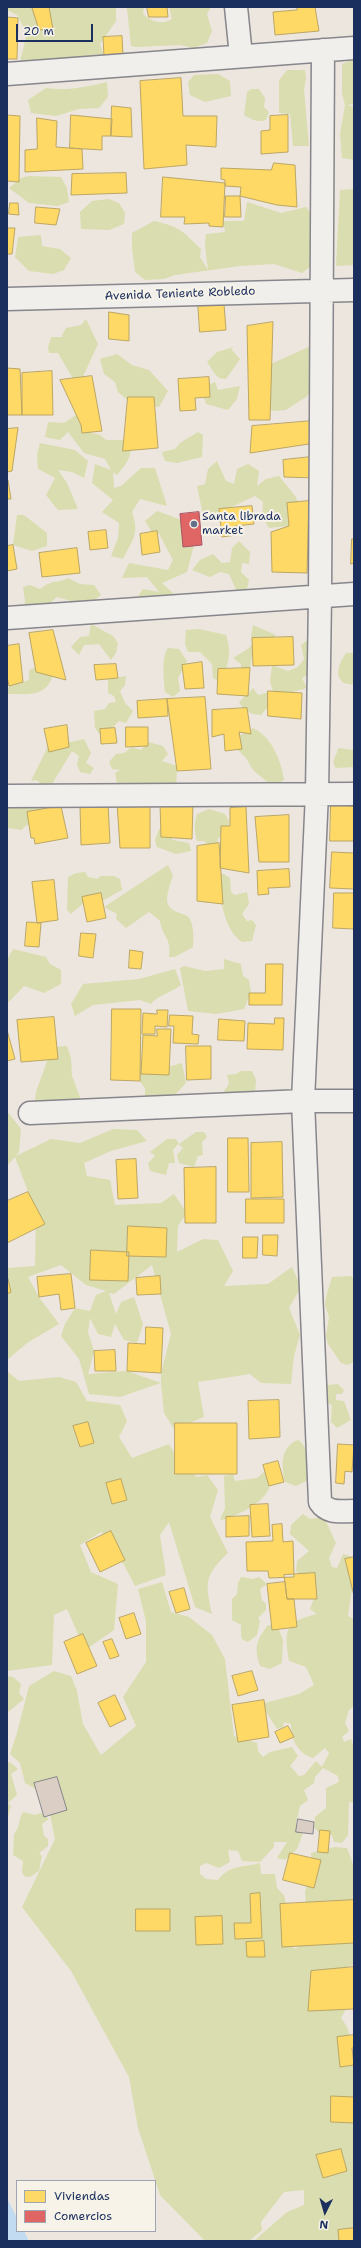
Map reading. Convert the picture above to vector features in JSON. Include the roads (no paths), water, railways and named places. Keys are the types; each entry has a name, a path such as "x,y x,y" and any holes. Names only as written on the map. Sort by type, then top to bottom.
{"street":[{"path":"236,7 241,56"},
{"path":"7,74 354,48"},
{"path":"323,50 320,597 317,793 303,1101 320,1502 324,1508 331,1511 354,1511"},
{"name":"Avenida Teniente Robledo","path":"7,299 354,290"},
{"path":"7,618 354,594"},
{"path":"7,796 317,793 354,794"},
{"path":"30,1113 303,1101 354,1101"}],"water":[{"path":"7,2198 16,2216 16,2232 24,2232 29,2241 7,2241"}],"place":[{"name":"Santa librada market","path":"194,524"}]}
